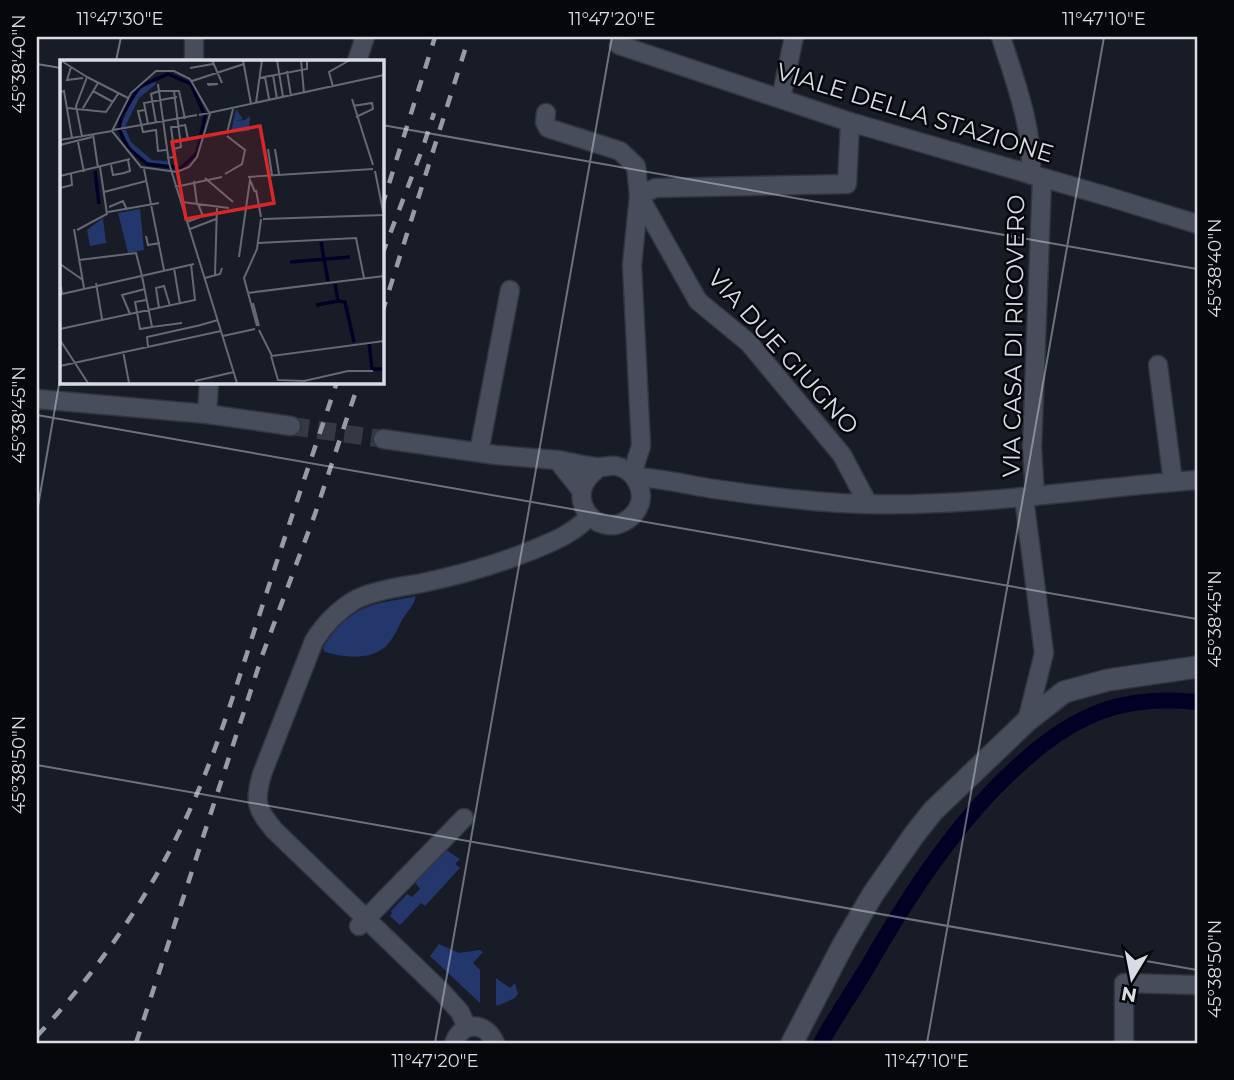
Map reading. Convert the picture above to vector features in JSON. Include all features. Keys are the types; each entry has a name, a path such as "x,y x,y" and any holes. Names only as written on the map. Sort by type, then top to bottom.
{"street":[{"path":"194,37 194,60"},
{"path":"357,60 365,37"},
{"path":"781,98 794,37"},
{"name":"VIA CASA DI RICOVERO","path":"1001,37 1021,98 1035,171 1030,497 1044,653 1027,721"},
{"name":"VIALE DELLA STAZIONE","path":"619,45 850,122 1035,171 1197,224"},
{"path":"546,113 545,122 548,128 621,151 636,166 639,195 632,265 641,446 633,476"},
{"path":"639,195 655,188 847,184 850,122"},
{"name":"VIA DUE GIUGNO","path":"639,195 698,301 757,353 842,456 868,504"},
{"path":"479,452 510,290"},
{"path":"1158,365 1173,482"},
{"path":"207,414 209,383"},
{"path":"37,398 207,414 291,426"},
{"path":"383,439 557,460 599,468 620,467 633,476 641,494 636,512 623,523 605,525 597,522 584,509 581,490 591,473 599,468"},
{"path":"557,460 581,490"},
{"path":"633,476 785,499 868,504 973,502 1197,480"},
{"path":"640,504 658,489 676,482"},
{"path":"467,1027 460,1012 442,992 363,922 274,830 257,805 258,790 314,641 336,613 358,599 384,590 497,564 564,537 590,516"},
{"path":"792,1043 842,945 914,835 933,811 1027,721 1064,692 1108,680 1197,667"},
{"path":"363,922 464,818"},
{"path":"1125,1043 1124,983 1197,985"},
{"path":"454,1043 457,1035 473,1026 485,1029 495,1043"}],"shaded area":[{"path":"416,596 392,638 382,649 358,657 325,652 323,648 331,635 360,610"},
{"path":"445,849 460,859 455,864 460,868 425,906 421,903 400,925 390,916 391,911 407,894 412,897 420,889 414,881"},
{"path":"439,944 459,953 480,950 483,952 473,963 480,970 480,1003 430,956"},
{"path":"496,978 510,988 515,983 518,994 497,1006 496,1004"}],"waterway":[{"path":"821,1043 928,871 977,808 1019,765 1058,734 1102,711 1149,701 1197,702"}],"tunnel":[{"path":"291,426 383,439"}],"railway":[{"path":"383,203 435,37"},
{"path":"383,310 469,37"},
{"path":"383,252 434,113"},
{"path":"37,1036 83,983 125,926 162,866 193,803 229,709 337,383"},
{"path":"136,1043 262,656 315,514 359,383"}]}
